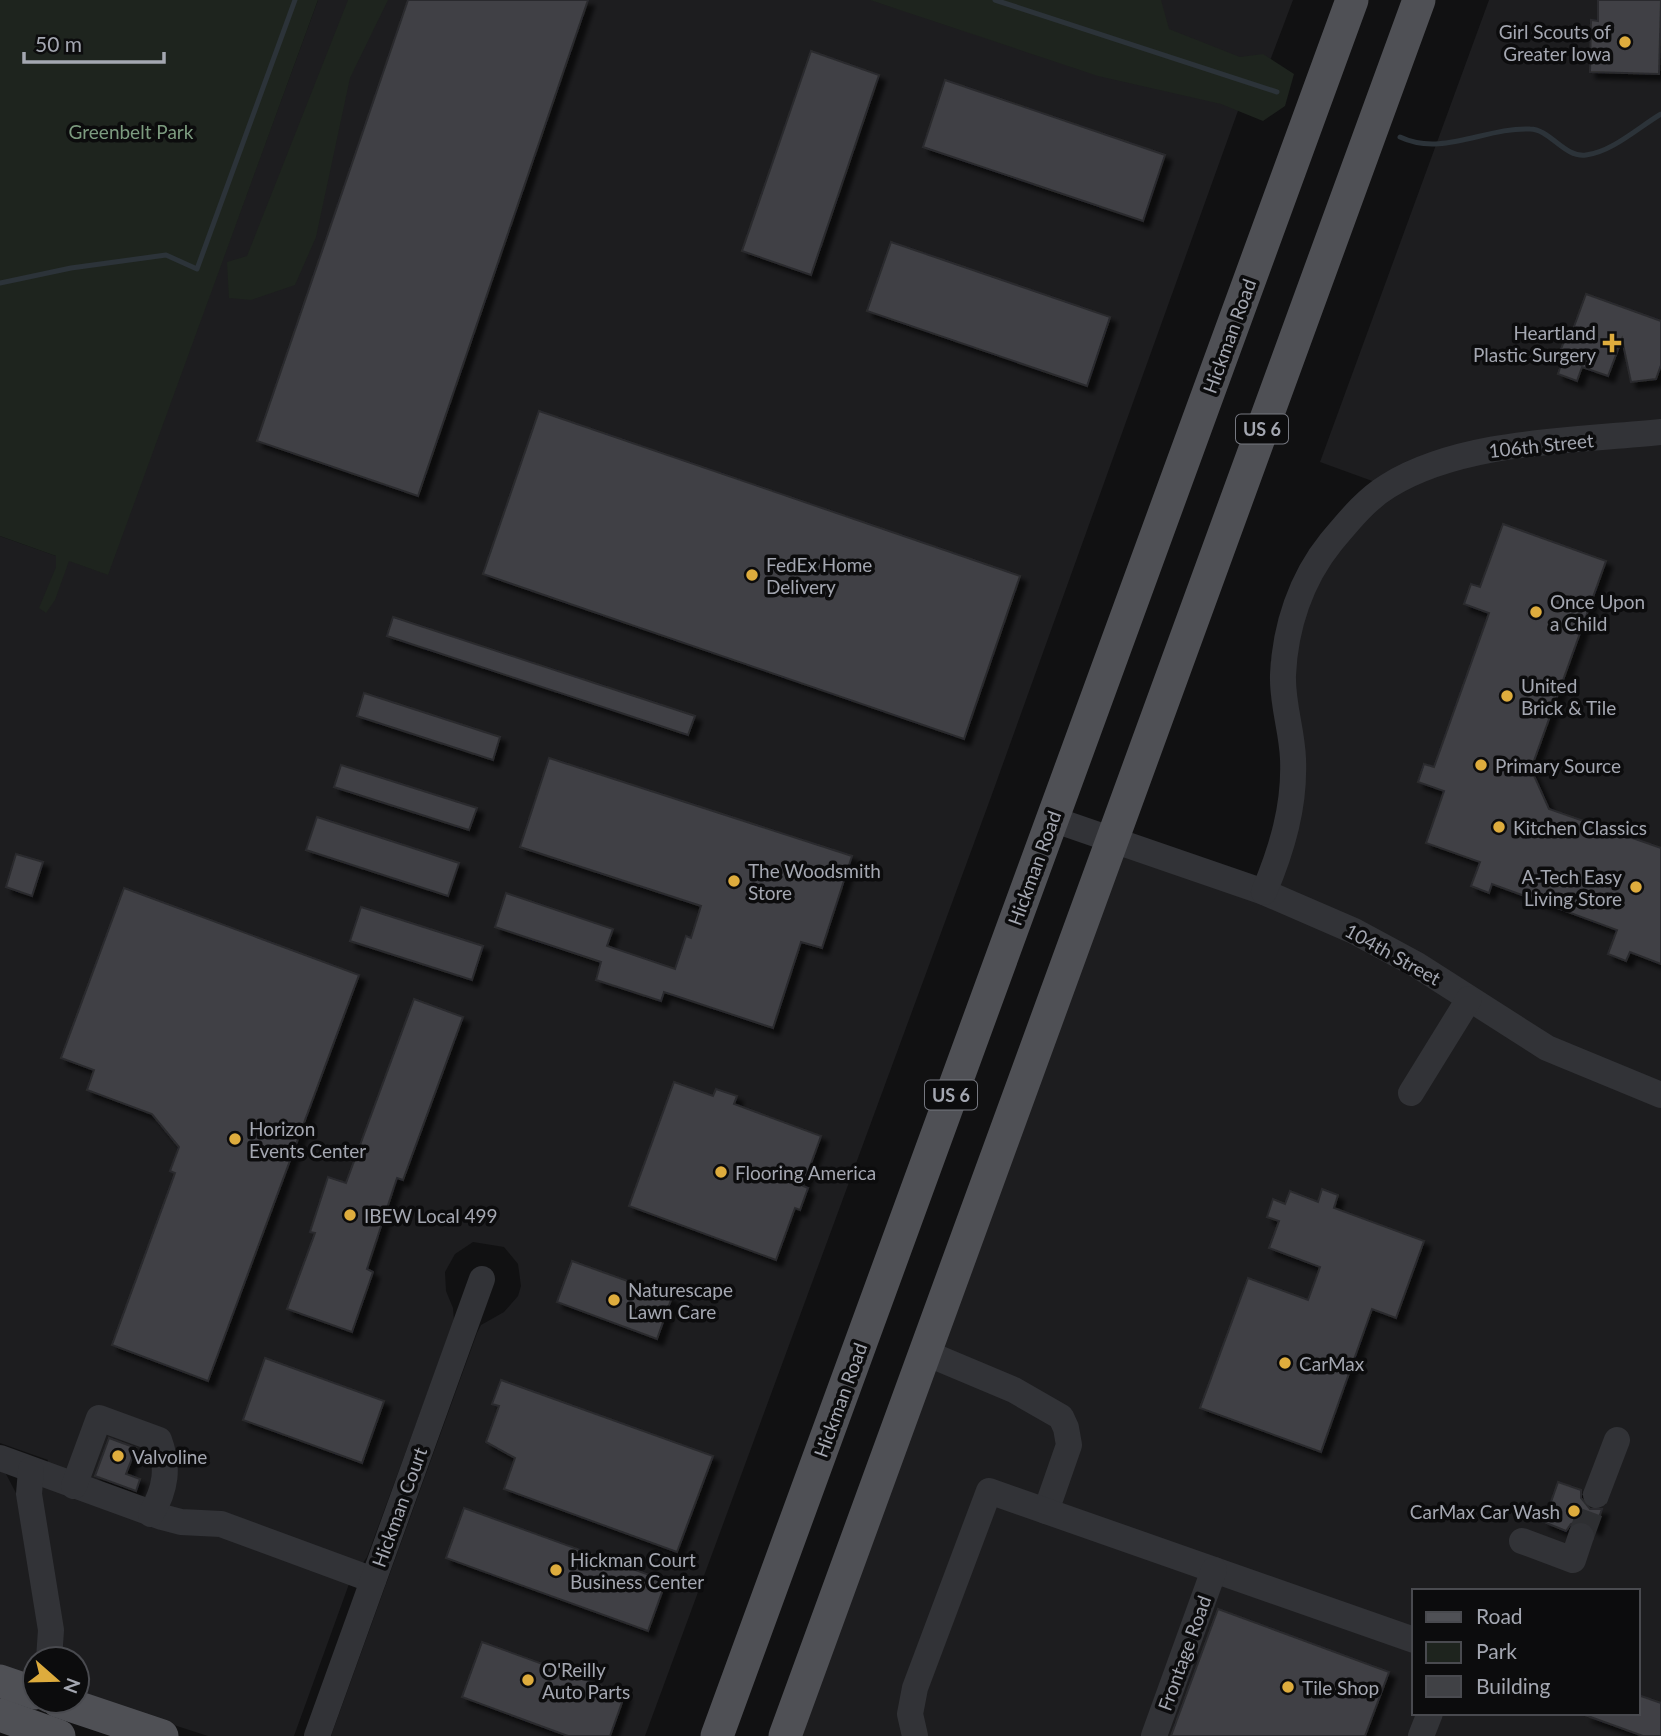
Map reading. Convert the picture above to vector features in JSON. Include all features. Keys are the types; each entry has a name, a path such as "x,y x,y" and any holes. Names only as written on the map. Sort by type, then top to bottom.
{"main road":[{"name":"Hickman Road","path":"717,1736 1352,0"},
{"name":"US 6","path":"785,1736 1419,0"},
{"path":"0,1681 21,1688"},
{"path":"91,1712 162,1736"},
{"path":"0,1715 59,1736"}],"street":[{"name":"106th Street","path":"1264,892 1280,853 1292,808 1293,758 1284,702 1283,673 1292,616 1311,572 1347,523 1387,487 1423,468 1472,452 1661,432"},
{"name":"104th Street","path":"1052,818 1264,892 1354,931 1547,1048 1661,1095"},
{"path":"1410,1093 1469,999"},
{"name":"Hickman Court","path":"317,1736 482,1279"},
{"path":"926,1353 1014,1390 1061,1418 1069,1445 1046,1510"},
{"path":"74,1486 99,1418 159,1440 167,1461 161,1497 151,1514"},
{"path":"1596,1496 1617,1440"},
{"path":"0,1458 151,1514 181,1522 221,1524 373,1580"},
{"path":"31,1471 29,1494 51,1630 50,1645"},
{"path":"915,1736 911,1714 915,1688 989,1491 1412,1639"},
{"path":"1522,1541 1573,1560 1581,1536"},
{"name":"Frontage Road","path":"1154,1736 1214,1570"},
{"path":"1421,1736 1429,1715"}],"shaded area":[{"path":"318,0 1293,0 1260,87 1248,83 991,797 645,1736 331,1736 477,1333 481,1325 504,1312 518,1296 521,1286 518,1264 504,1247 473,1242 455,1254 445,1272 446,1291 453,1308 454,1321 367,1557 349,1584 294,1736 208,1736 91,1698 91,1645 58,1645 41,1494 48,1460 0,1443 0,536 107,574"},
{"path":"1489,0 1661,0 1661,1736 785,1736 1112,840 1264,892 1275,866 1292,616 1386,486 1320,462"},
{"path":"0,1471 6,1474 16,1493 41,1621 39,1645 21,1645 21,1674 0,1667"}],"green space":[{"name":"Greenbelt Park","path":"0,0 318,0 108,575 69,561 55,600 46,613 39,608 56,567 56,556 0,536"},
{"path":"348,0 388,0 350,78 316,237 295,285 251,300 229,298 227,262 247,256"},
{"path":"870,0 1161,0 1169,29 1240,57 1263,54 1294,74 1285,106 1263,121 1221,104 1098,76"}],"building":[{"path":"408,0 588,0 418,496 257,441"},
{"name":"Girl Scouts of Greater Iowa","path":"1598,0 1661,0 1659,74 1590,72 1591,20 1598,21"},
{"path":"811,51 879,75 811,275 742,251"},
{"path":"945,80 1165,155 1143,221 923,147"},
{"path":"891,242 1110,317 1087,386 867,311"},
{"name":"Heartland Plastic Surgery","path":"1586,294 1661,321 1661,365 1656,379 1631,382 1622,339 1608,376 1582,367 1577,381 1558,374 1564,356 1559,355 1568,330 1572,332"},
{"name":"FedEx Home Delivery","path":"539,411 1020,576 964,739 483,574"},
{"path":"1503,524 1606,561 1531,769 1549,809 1661,848 1661,964 1630,952 1626,961 1608,954 1617,930 1492,884 1489,893 1471,886 1480,862 1426,843 1444,791 1418,782 1424,764 1434,767 1489,613 1464,604 1471,584 1480,587"},
{"path":"393,617 695,716 688,735 387,636"},
{"path":"364,693 500,737 493,760 357,716"},
{"name":"The Woodsmith Store","path":"549,758 852,856 822,948 801,942 773,1028 664,992 661,1001 596,980 601,962 495,927 506,893 613,929 607,946 675,969 686,936 691,938 701,906 520,847"},
{"path":"341,765 477,808 469,830 334,787"},
{"path":"317,817 459,863 448,896 306,850"},
{"path":"16,854 43,862 32,896 6,887"},
{"name":"Horizon Events Center","path":"124,888 359,975 208,1381 112,1345 175,1173 170,1171 179,1147 152,1114 87,1090 94,1070 61,1058"},
{"path":"361,907 483,946 472,980 350,941"},
{"path":"414,999 463,1017 403,1180 397,1178 367,1269 373,1272 352,1332 287,1309 315,1233 310,1232 328,1177 346,1183"},
{"name":"Flooring America","path":"674,1082 713,1096 716,1089 737,1096 734,1104 821,1136 803,1186 808,1188 800,1210 795,1208 776,1260 629,1206"},
{"name":"CarMax","path":"1322,1189 1338,1195 1334,1208 1424,1241 1396,1318 1372,1309 1321,1452 1200,1408 1248,1278 1308,1300 1320,1267 1269,1248 1279,1221 1267,1217 1273,1199 1285,1204 1290,1191 1318,1202"},
{"name":"Naturescape Lawn Care","path":"572,1261 672,1297 657,1339 557,1302"},
{"path":"265,1358 384,1401 362,1463 243,1420"},
{"path":"501,1380 713,1456 677,1552 504,1489 515,1458 486,1442 499,1406 492,1404"},
{"name":"Valvoline","path":"109,1438 136,1448 126,1474 140,1479 136,1491 95,1476"},
{"name":"CarMax Car Wash","path":"1558,1482 1581,1490 1581,1498 1590,1509 1602,1509 1595,1529 1585,1521 1571,1524 1566,1531 1544,1522"},
{"name":"Hickman Court Business Center","path":"464,1508 666,1581 648,1631 446,1558"},
{"path":"1218,1609 1389,1672 1365,1736 1171,1736"},
{"name":"O'Reilly Auto Parts","path":"482,1642 625,1694 610,1736 568,1736 462,1697"},
{"path":"1640,1696 1661,1703 1661,1736 1643,1736 1585,1715 1640,1715"}],"waterway":[{"path":"0,283 71,268 166,255 197,269 295,0"},
{"path":"995,0 1277,92"},
{"path":"1400,137 1432,144 1530,129 1544,133 1571,152 1586,155 1606,149 1661,114"}],"tunnel":[{"path":"1581,1536 1596,1495"}],"place":[{"name":"Girl Scouts of Greater Iowa","path":"1625,42"},
{"name":"Heartland Plastic Surgery","path":"1612,343"},
{"name":"FedEx Home Delivery","path":"752,575"},
{"name":"Once Upon a Child","path":"1536,612"},
{"name":"United Brick & Tile","path":"1507,696"},
{"name":"Primary Source","path":"1481,765"},
{"name":"Kitchen Classics","path":"1499,827"},
{"name":"The Woodsmith Store","path":"734,881"},
{"name":"A-Tech Easy Living Store","path":"1636,887"},
{"name":"Horizon Events Center","path":"235,1139"},
{"name":"Flooring America","path":"721,1172"},
{"name":"IBEW Local 499","path":"350,1215"},
{"name":"Naturescape Lawn Care","path":"614,1300"},
{"name":"CarMax","path":"1285,1363"},
{"name":"Valvoline","path":"118,1456"},
{"name":"CarMax Car Wash","path":"1574,1511"},
{"name":"Hickman Court Business Center","path":"556,1570"},
{"name":"O'Reilly Auto Parts","path":"528,1680"},
{"name":"Tile Shop","path":"1288,1687"}]}
